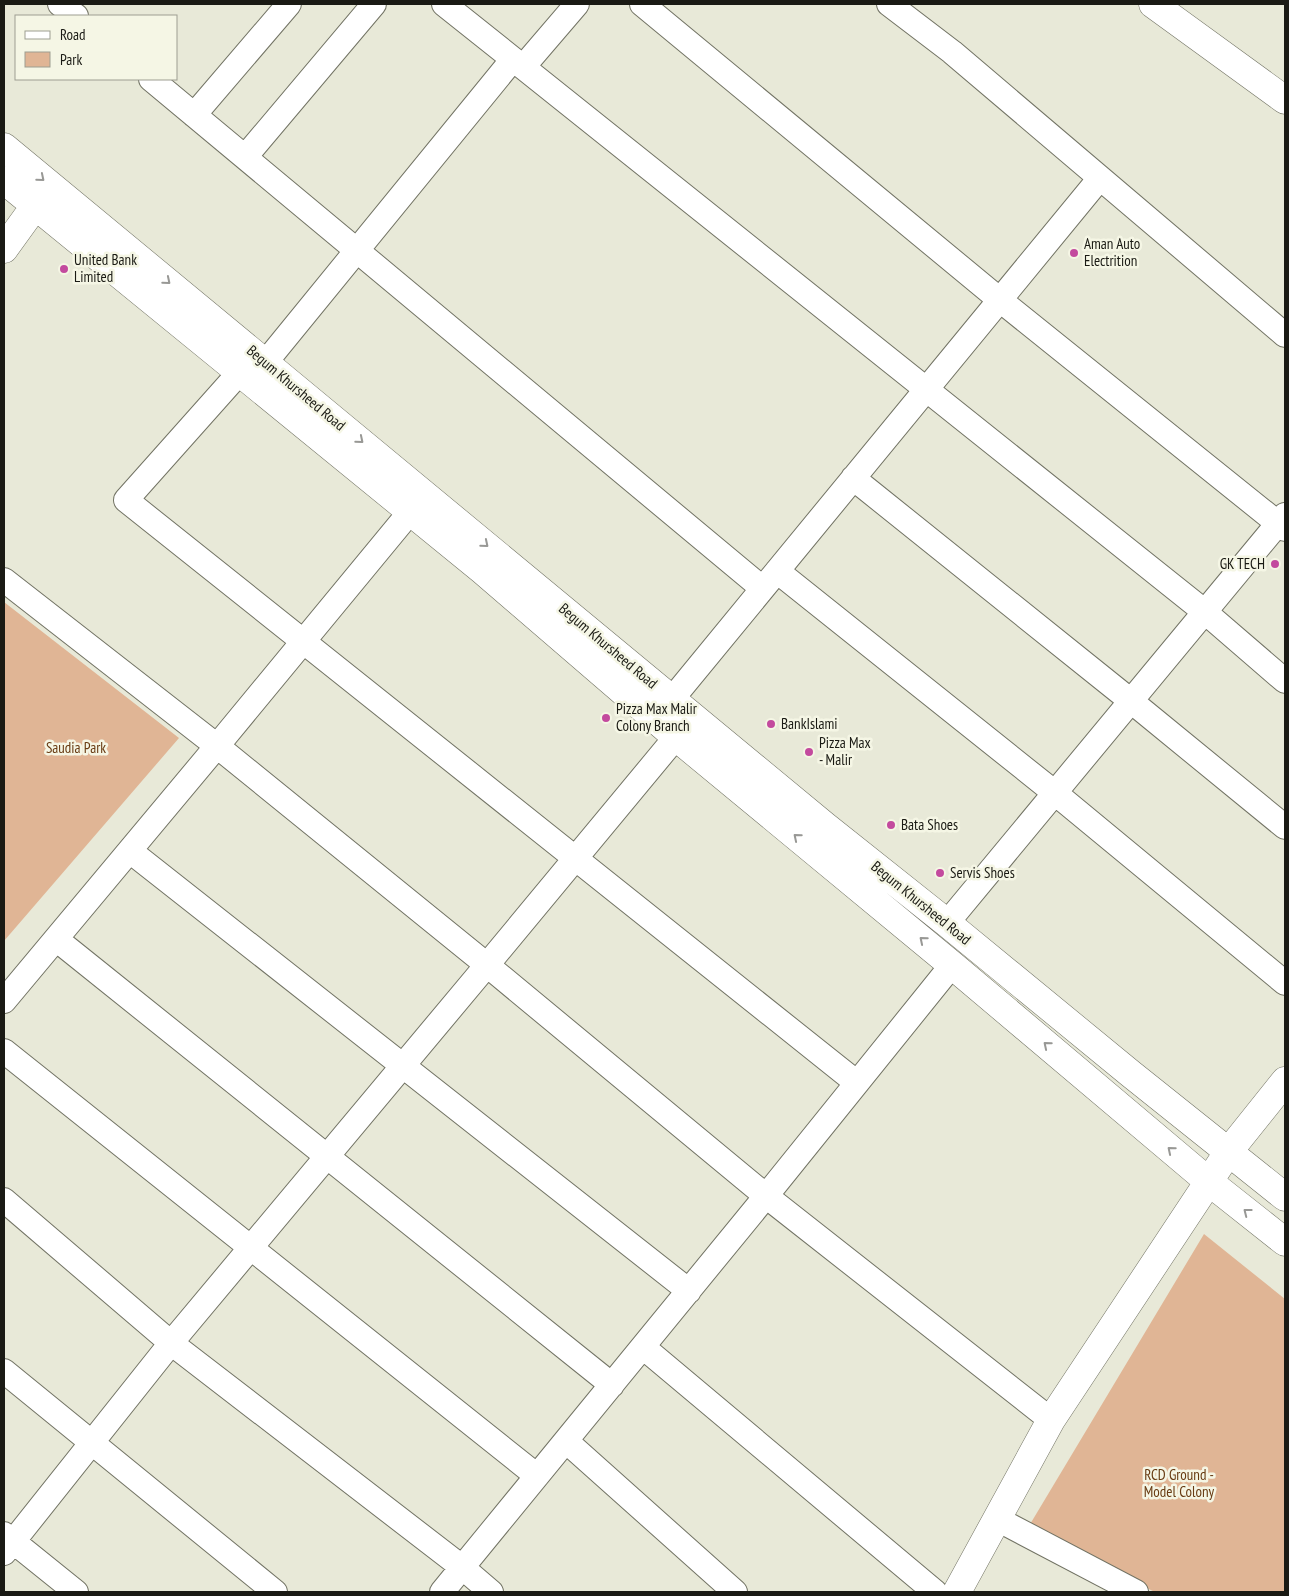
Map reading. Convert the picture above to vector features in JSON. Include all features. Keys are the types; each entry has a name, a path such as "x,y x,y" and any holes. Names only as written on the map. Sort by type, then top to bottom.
{"main road":[{"path":"1153,4 1285,100"},
{"name":"Begum Khursheed Road","path":"4,147 825,826 1285,1198"},
{"name":"Begum Khursheed Road","path":"4,180 482,570 676,737 952,965 1208,1182 1285,1242"},
{"path":"4,248 35,206"},
{"path":"957,1592 1051,1420 1229,1151 1285,1081"}],"street":[{"path":"60,4 75,15"},
{"path":"194,114 289,4"},
{"path":"245,157 374,4"},
{"path":"444,4 1205,612 1285,681"},
{"path":"265,363 518,63 577,4"},
{"path":"642,4 1000,300 1283,522 1205,612 947,923"},
{"path":"888,4 952,52 1285,335"},
{"path":"152,80 358,251 770,580 1055,793 1285,983"},
{"path":"672,699 1100,178"},
{"path":"240,372 126,500 857,1083"},
{"path":"853,478 1285,827"},
{"path":"4,1001 218,746 410,512"},
{"path":"4,580 218,746 766,1196 1051,1420"},
{"path":"76,1592 7,1543 92,1443 171,1343 676,737"},
{"path":"130,850 689,1291"},
{"path":"56,939 612,1384"},
{"path":"442,1592 689,1291 952,965"},
{"path":"4,1051 537,1476"},
{"path":"4,1200 171,1343 463,1568 491,1592"},
{"path":"643,1347 934,1592"},
{"path":"4,1371 275,1592"},
{"path":"566,1441 735,1592"},
{"path":"997,1518 1136,1592"}],"green space":[{"name":"Saudia Park","path":"4,602 179,738 4,941"},
{"name":"RCD Ground - Model Colony","path":"1204,1234 1285,1299 1285,1592 1155,1592 1026,1531"}],"place":[{"name":"Aman Auto Electrition","path":"1074,253"},
{"name":"United Bank Limited","path":"64,269"},
{"name":"GK TECH","path":"1275,564"},
{"name":"Pizza Max Malir Colony Branch","path":"606,718"},
{"name":"BankIslami","path":"771,724"},
{"name":"Pizza Max - Malir","path":"809,752"},
{"name":"Bata Shoes","path":"891,825"},
{"name":"Servis Shoes","path":"940,873"}]}
